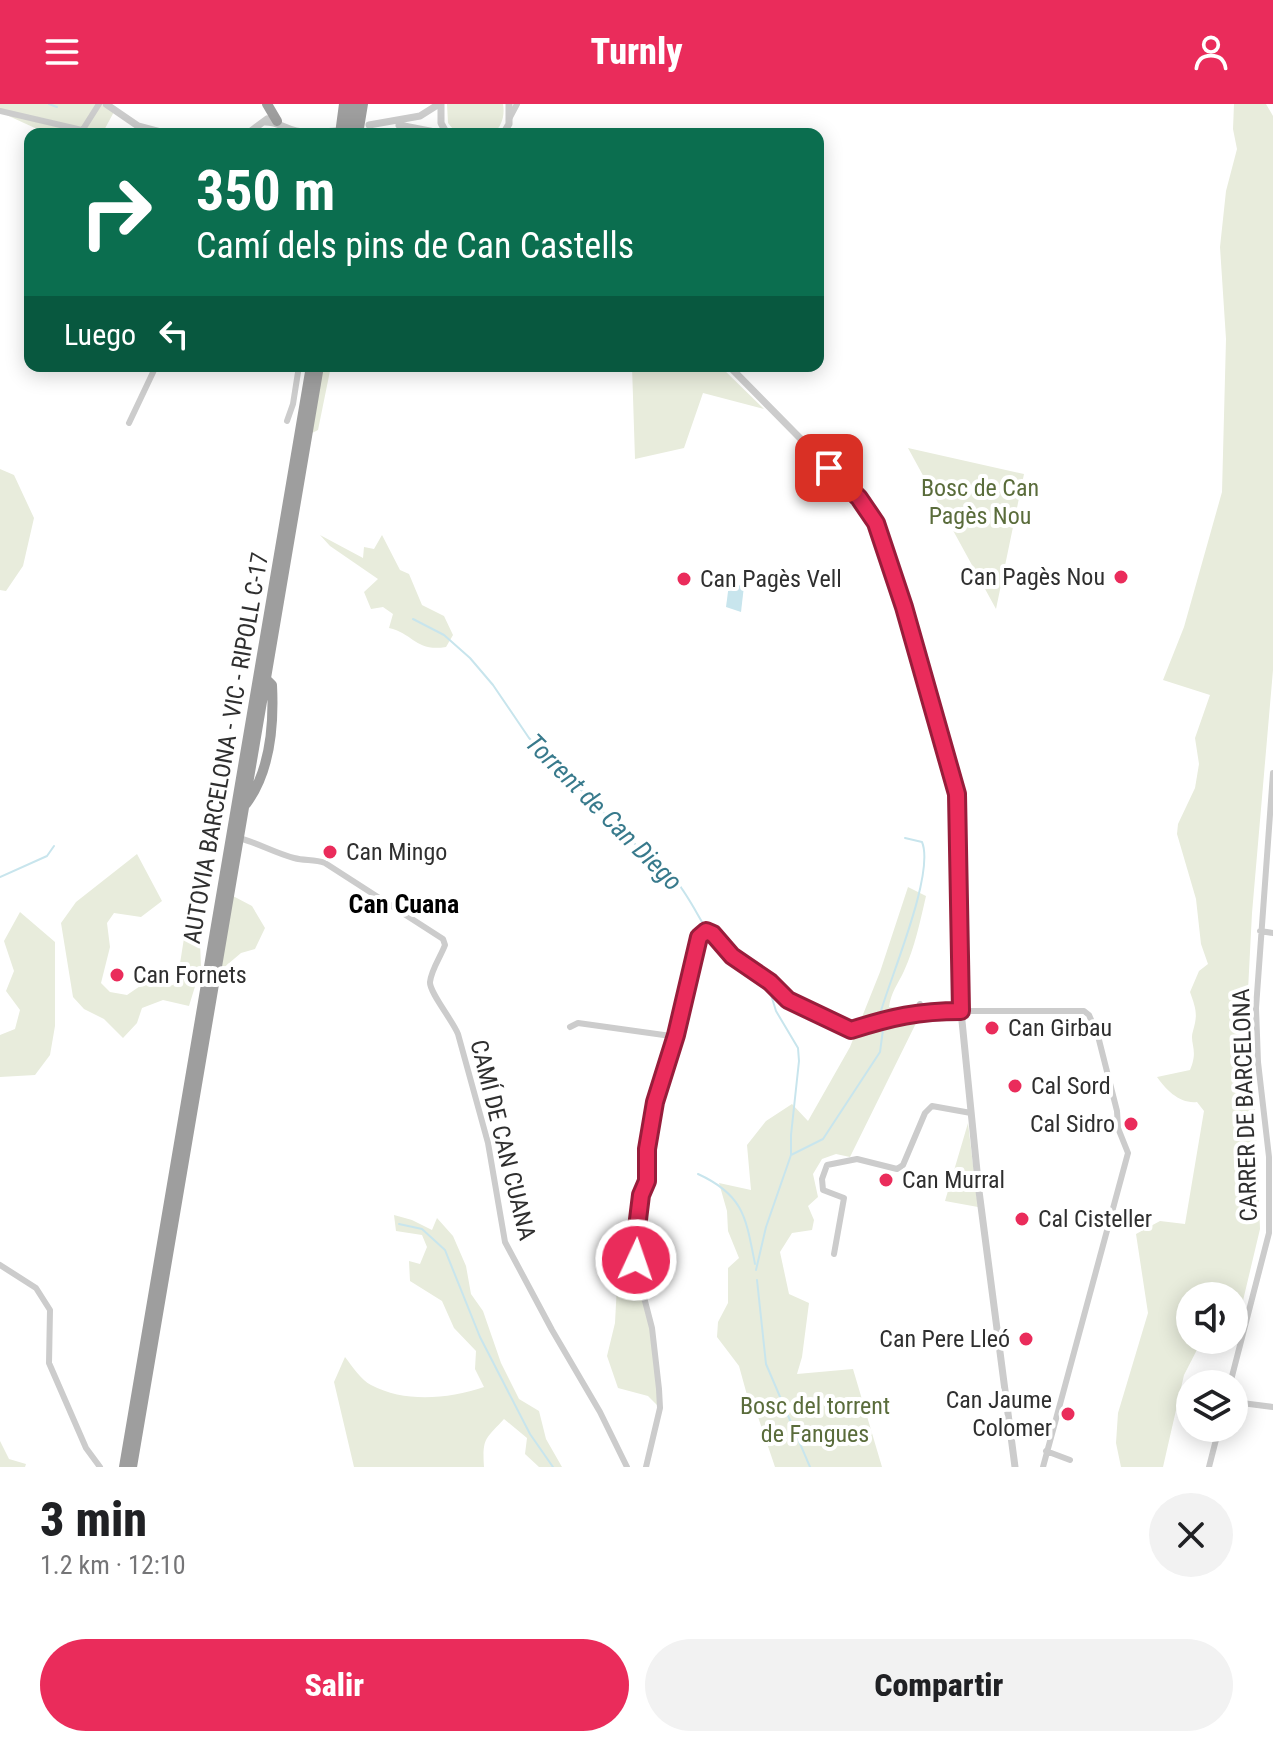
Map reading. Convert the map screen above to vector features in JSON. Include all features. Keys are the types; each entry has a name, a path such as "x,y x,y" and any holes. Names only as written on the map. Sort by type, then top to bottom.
{"highway":[{"path":"350,128 354,104"},
{"path":"359,128 363,104"},
{"path":"339,128 343,107"},
{"name":"AUTOVIA BARCELONA - VIC - RIPOLL C-17","path":"124,1467 310,372"},
{"name":"AUTOVIA BARCELONA - VIC - RIPOLL C-17","path":"132,1467 245,806 256,790 271,730 272,685 266,679 292,521 300,505 304,483 309,477 306,471 310,441 307,432 318,372"}],"street":[{"path":"84,128 99,104"},
{"path":"106,104 146,128"},
{"path":"421,128 373,124 420,116 440,104 443,128"},
{"path":"509,104 509,121"},
{"path":"507,128 517,104"},
{"path":"0,111 66,128"},
{"path":"254,128 270,115 287,128"},
{"path":"129,423 153,372"},
{"path":"287,421 298,372"},
{"path":"735,372 859,498 876,523 904,607 957,794 961,1011 979,1191 1015,1467"},
{"name":"CARRER DE BARCELONA","path":"1234,1370 1269,1233 1269,1109 1258,1062 1256,1008 1273,773"},
{"name":"CAMÍ DE CAN CUANA","path":"239,838 275,852 325,863 443,939 445,945 430,982 432,993 451,1018 458,1034 488,1143 505,1242 600,1412 627,1467"},
{"path":"646,1467 660,1408 652,1328 639,1278 635,1244 641,1195 647,1181 647,1149 655,1102 676,1035 699,937 706,931 788,1000 851,1030 921,1008 1084,1011 1089,1015 1098,1036 1117,1111 1118,1128 1128,1153 1043,1467"},
{"path":"1260,931 1273,933"},
{"path":"570,1027 578,1023 676,1035"},
{"path":"834,1254 844,1198 823,1190 822,1179 827,1165 857,1159 897,1169 903,1165 925,1113 932,1106 971,1113"},
{"path":"0,1265 36,1288 50,1310 49,1363 86,1448 100,1467"},
{"path":"1248,1404 1273,1407"},
{"path":"1209,1467 1215,1442"},
{"path":"1046,1451 1070,1460"}],"green space":[{"path":"0,104 98,104 115,110 105,128 35,128 0,112"},
{"path":"447,104 503,104 504,113 499,128 452,128 448,123"},
{"path":"1234,104 1266,104 1273,116 1273,670 1252,913 1246,1029 1255,1111 1260,1229 1247,1282 1176,1282 1176,1354 1195,1354 1187,1370 1176,1370 1176,1410 1163,1467 1121,1467 1116,1443 1118,1413 1148,1313 1136,1234 1160,1221 1185,1224 1204,1111 1197,1102 1185,1101 1174,1095 1157,1077 1190,1070 1194,1057 1192,1036 1196,1016 1190,992 1199,971 1208,964 1201,944 1196,899 1177,834 1178,824 1195,788 1199,764 1195,738 1210,695 1163,680 1184,627 1222,492 1226,339 1220,247 1226,191 1237,149 1233,129"},
{"path":"322,372 330,372 318,430 312,433"},
{"path":"632,372 726,372 764,409 703,393 684,448 635,459"},
{"name":"Bosc de Can Pagès Nou","path":"908,448 1024,474 996,609"},
{"path":"0,469 14,475 34,518 23,566 6,591 0,590"},
{"path":"320,535 363,558 364,547 374,549 382,535 400,570 409,574 422,605 444,616 453,635 446,647 421,645 389,628 393,614 383,607 371,609 364,592 378,579 330,546"},
{"path":"137,854 162,901 141,917 114,913 107,923 110,947 101,983 110,992 127,995 146,982 173,985 179,970 184,938 200,941 201,967 189,1006 163,1000 142,1008 137,1023 123,1038 104,1019 84,1009 73,997 61,923 76,902"},
{"name":"Bosc del torrent de Fangues","path":"908,887 926,896 911,953 889,1007 922,1011 850,1157 836,1154 822,1159 813,1174 818,1197 808,1206 814,1220 812,1230 792,1233 780,1252 789,1294 809,1303 797,1374 853,1369 882,1467 775,1467 739,1366 717,1337 718,1322 728,1303 728,1268 739,1258 728,1231 727,1211 719,1183 751,1190 747,1145 766,1121 792,1104 808,1121 850,1047 880,972"},
{"path":"233,896 252,906 265,928 255,949 241,953 221,970"},
{"path":"20,912 55,942 55,1026 50,1055 35,1075 0,1077 0,1035 15,1029 20,1010 6,991 14,971 4,941"},
{"path":"968,1123 978,1207 945,1201"},
{"path":"394,1215 432,1230 437,1218 453,1236 466,1266 471,1294 483,1311 501,1363 519,1399 539,1411 546,1439 562,1467 539,1467 525,1454 527,1438 504,1419 486,1439 484,1467 354,1467 334,1382 345,1357 367,1383 398,1395 441,1396 484,1387 475,1369 476,1351 454,1328 442,1301 410,1281 409,1261 420,1264 427,1247 422,1235 396,1231"},
{"path":"619,1247 635,1250 652,1328 660,1408 648,1396 618,1388 607,1356 615,1323"},
{"path":"0,1441 9,1459 26,1464 25,1467 0,1467"}],"water":[{"path":"729,584 744,586 741,612 726,607"}],"waterway":[{"path":"49,104 57,107"},
{"name":"Torrent de Can Diego","path":"413,619 444,635 470,658 493,685 529,738 673,878 705,927"},
{"path":"882,1016 922,877 922,842 905,838"},
{"path":"0,877 47,856 54,846"},
{"name":"Torrent de Can Diego","path":"711,936 718,948 768,985 776,1011 798,1048 791,1155"},
{"path":"756,1270 766,1227 791,1155 823,1139 880,1052 884,1022"},
{"path":"698,1174 725,1190 734,1200 749,1233 755,1264"},
{"path":"399,1224 422,1229 445,1250 480,1337 530,1434 553,1467"},
{"path":"757,1280 766,1364 810,1467"}],"place":[{"name":"Can Pagès Nou","path":"1121,577"},
{"name":"Can Pagès Vell","path":"684,579"},
{"name":"Can Mingo","path":"330,852"},
{"name":"Can Fornets","path":"117,975"},
{"name":"Can Girbau","path":"992,1028"},
{"name":"Cal Sord","path":"1015,1086"},
{"name":"Cal Sidro","path":"1131,1124"},
{"name":"Can Murral","path":"886,1180"},
{"name":"Cal Cisteller","path":"1022,1219"},
{"name":"Can Pere Lleó","path":"1026,1339"},
{"name":"Can Jaume Colomer","path":"1068,1414"}],"district":[{"name":"Can Cuana","path":"404,904"}],"route":[{"path":"636,1260 635,1244 641,1195 647,1181 647,1149 655,1102 676,1035 699,937 706,931 788,1000 851,1030 885,1018 922,1011 961,1011 960,826 957,794 904,607 876,523 859,498 829,468"}]}
